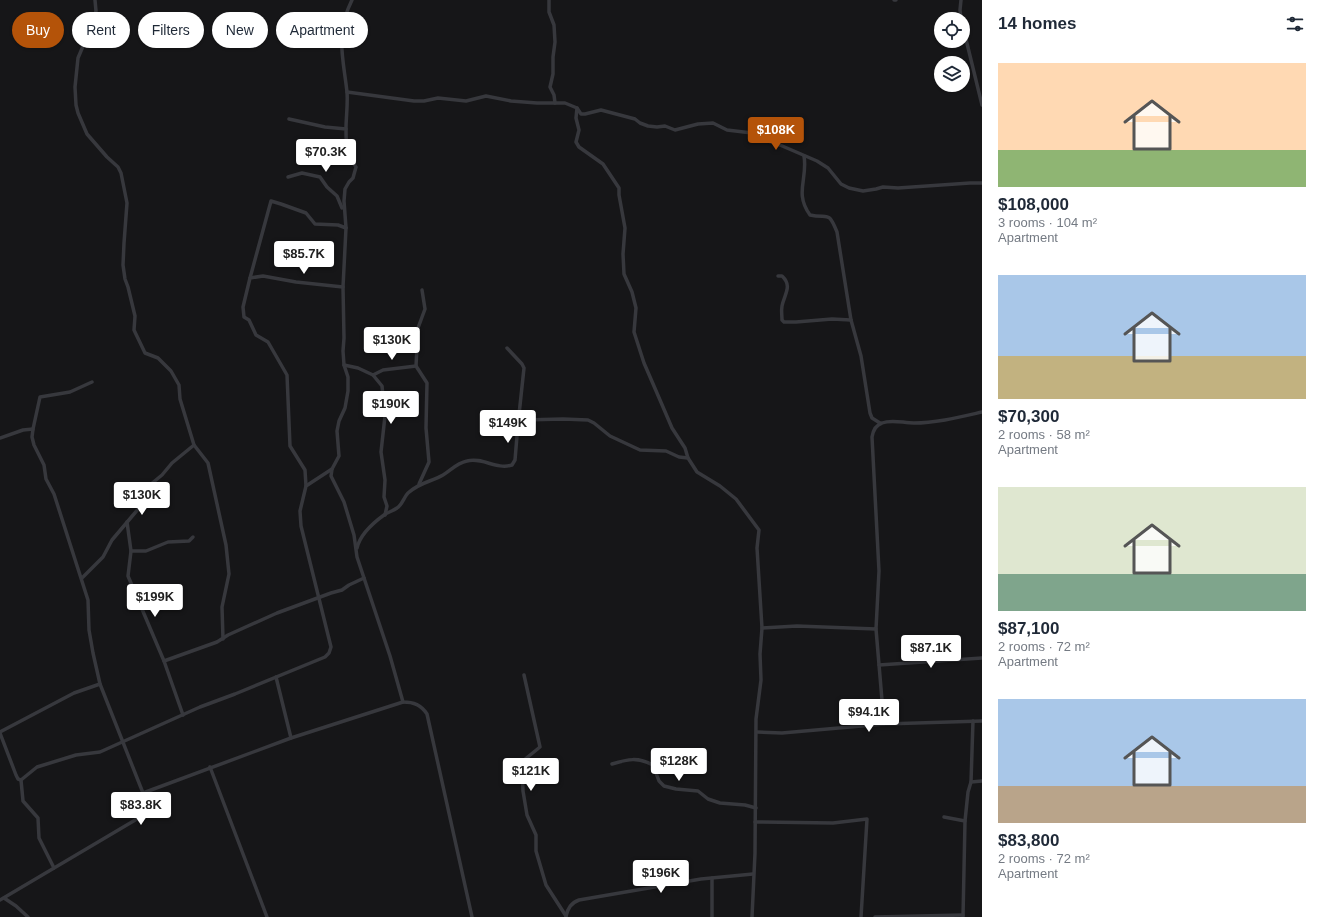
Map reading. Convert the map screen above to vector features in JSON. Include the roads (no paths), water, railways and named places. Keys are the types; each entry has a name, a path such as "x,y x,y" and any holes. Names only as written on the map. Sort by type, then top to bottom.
{"street":[{"path":"95,0 96,11 92,25 78,58 75,87 76,105 78,113 88,134 107,157 118,167 121,173 127,203 123,265 125,279 135,316 134,330 145,353 158,358 171,371 179,385 180,399 194,445 208,463 226,545 229,574 222,607 223,639"},
{"path":"352,0 347,11 342,31 341,48 347,92 346,144 349,158 356,167 355,173 345,189 344,211 346,228 343,287 343,351 344,365 348,377 348,391 345,408 339,421 337,431 339,456 332,469 331,476 344,502 354,535 357,557 390,656 403,702"},
{"path":"549,0 549,12 554,25 555,36 553,74 550,88 554,95 555,103"},
{"path":"956,0 960,2 961,12"},
{"path":"968,48 982,105"},
{"path":"347,92 414,101 424,101 438,98 466,101 486,96 511,101 565,103 577,108 581,114 601,110 630,117 648,126 665,126 675,130 698,124 713,123 727,130 752,133 817,161 828,168 841,184 849,188 863,191 883,187 898,188 970,183 982,184"},
{"path":"577,108 576,118 579,130 576,142 579,147 603,164 619,188 625,228 623,254 624,274 632,292 636,308 634,332 644,363 672,428 685,448 688,458 697,472 720,486 736,499 759,530 756,548 762,628 760,654 761,680 756,720 756,808 752,917"},
{"path":"289,119 325,127 346,129"},
{"path":"804,156 805,165 801,197 804,207 810,214 828,216 832,219 836,232 851,320 861,356 870,413 872,418 880,423"},
{"path":"288,177 302,173 320,177 327,187 337,196 344,211"},
{"path":"21,780 38,767 76,755 100,752 183,714 325,657 329,653 331,647 302,526 300,511 306,486 305,470 290,446 287,375 268,342 256,335 249,320 244,318 243,307 271,202 306,213 315,224 338,225 346,228"},
{"path":"250,278 263,276 296,282 343,287"},
{"path":"778,276 782,276 788,285 782,307 782,320 784,322 832,319 851,320"},
{"path":"419,484 429,462 426,428 427,383 416,366 418,328 425,309 422,290"},
{"path":"356,550 359,540 371,527 384,515 398,507 407,494 419,484 442,475 458,464 468,460 479,460 498,467 512,465 515,460 524,368 507,348"},
{"path":"344,365 358,368 373,375 382,386 385,416 381,452 385,480 384,497 387,506 384,515"},
{"path":"373,375 383,370 416,366"},
{"path":"2,899 142,816 146,810 143,792 100,684 92,652 89,630 88,600 82,578 54,494 46,479 44,465 34,445 32,437 40,397 70,392 92,382"},
{"path":"884,724 876,629 879,571 872,437 873,430 880,423 889,421 914,423 950,419 982,412"},
{"path":"518,424 523,420 588,420 594,422 610,436 640,450 666,451 679,457 688,458"},
{"path":"0,438 23,430 33,429"},
{"path":"82,578 103,557 112,540 139,508 145,494 145,489 162,475 172,463 194,445"},
{"path":"306,486 332,469"},
{"path":"127,522 131,551 128,576 164,660 183,714"},
{"path":"131,551 146,551 168,542 190,541 193,538"},
{"path":"164,660 223,639 228,635 271,616 342,590 364,578"},
{"path":"762,628 797,626 876,629"},
{"path":"879,665 982,658"},
{"path":"524,675 540,747 522,763 523,791 527,815 536,835 536,851 546,885 566,917"},
{"path":"276,677 291,738"},
{"path":"54,868 39,838 38,818 23,801 21,780 18,779 16,775 0,733 74,694 100,684"},
{"path":"143,792 291,738 403,702 415,704 421,707 427,714 472,917"},
{"path":"875,917 963,916 965,821 968,792 971,782 973,721"},
{"path":"757,732 782,733 884,724 982,721"},
{"path":"612,764 628,759 646,762 653,765 659,781 664,786 676,789 698,791 708,799 720,803 745,805 756,808"},
{"path":"210,767 268,917"},
{"path":"971,782 982,781"},
{"path":"944,817 965,821"},
{"path":"755,822 833,823 867,819 861,917"},
{"path":"566,917 568,908 572,903 579,900 712,878 753,874"},
{"path":"712,878 712,917"},
{"path":"2,899 16,906 28,917"}]}
